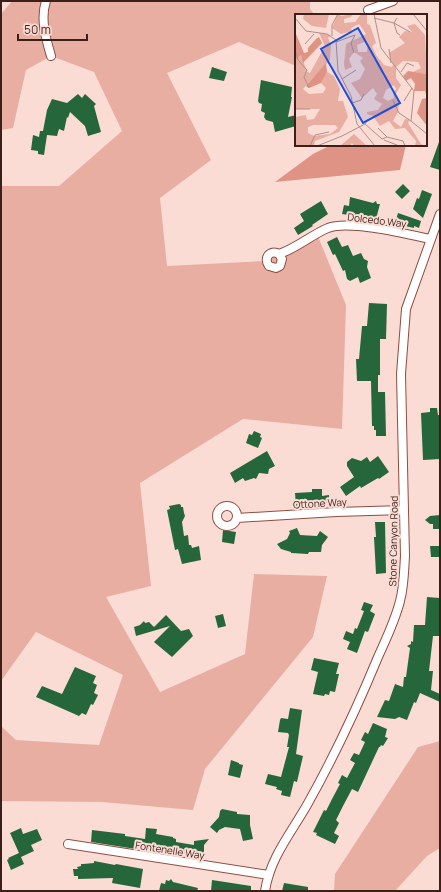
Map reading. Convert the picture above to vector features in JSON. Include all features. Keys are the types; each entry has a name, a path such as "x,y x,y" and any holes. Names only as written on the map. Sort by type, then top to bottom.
{"street":[{"path":"46,1 43,22 51,56"},
{"path":"368,10 393,1"},
{"name":"Stone Canyon Road","path":"265,891 274,860 306,807 334,756 360,701 395,617 400,601 403,581 404,510 401,374 406,309 440,214"},
{"name":"Dolcedo Way","path":"279,254 291,250 329,228 341,226 387,230 430,239"},
{"name":"Ottone Way","path":"237,518 336,512 404,510"},
{"name":"Fontenelle Way","path":"68,844 269,875"}],"shaded area":[{"path":"12,1 310,1 310,9 314,14 295,14 295,66 239,42 167,73 211,160 160,198 167,266 266,261 274,252 317,234 346,305 342,429 243,419 140,483 151,586 106,597 160,692 245,654 254,574 327,576 313,637 205,769 193,810 102,802 1,801 1,726 16,740 99,745 123,675 36,632 1,681 1,186 59,186 122,131 94,72 51,56 26,70 13,128 1,130 1,14"},
{"path":"329,146 406,146 400,170 275,182 313,154"},
{"path":"440,741 440,848 427,856 395,891 334,891 335,874 418,747"}],"building":[{"path":"212,67 227,72 224,81 209,78"},
{"path":"261,80 292,87 292,97 288,117 295,115 295,126 275,132 273,122 266,120 264,117 265,113 261,111 262,104 258,101"},
{"path":"78,94 82,98 85,94 96,104 94,106 101,132 88,136 85,126 70,112 68,118 67,117 64,131 59,129 57,136 47,135 44,155 38,154 38,151 31,150 33,135 39,137 40,131 43,131 47,110 52,99 67,103"},
{"path":"440,142 440,170 430,167"},
{"path":"403,184 410,191 402,199 395,192"},
{"path":"422,190 432,194 423,218 413,209"},
{"path":"350,197 373,203 376,201 377,204 380,204 376,219 342,214 344,205 349,206"},
{"path":"321,201 328,214 312,225 313,226 298,235 294,228 304,221 300,214"},
{"path":"398,213 421,221 419,228 414,226 414,228 401,225 400,227 394,226"},
{"path":"337,237 342,247 348,245 353,256 361,253 364,259 368,261 367,267 371,278 360,283 358,277 350,281 347,279 345,270 343,271 335,254 333,255 327,242"},
{"path":"369,303 387,304 386,339 380,339 380,375 378,375 378,392 385,392 386,436 376,436 376,430 374,430 374,426 372,426 371,381 357,381 356,359 359,359 362,326 367,326"},
{"path":"430,408 437,408 438,415 440,415 440,459 423,460 421,413 430,412"},
{"path":"254,431 261,434 260,437 262,438 258,448 246,443 249,434 252,435"},
{"path":"267,451 275,466 269,469 268,474 259,473 256,479 254,478 245,481 243,478 235,483 230,473"},
{"path":"378,456 389,472 361,488 360,486 346,496 340,487 354,477 347,466 347,462 352,458 361,461 367,457 370,462"},
{"path":"312,489 322,489 322,496 329,495 329,504 296,506 295,493 312,492"},
{"path":"179,504 183,507 185,516 182,522 184,536 188,535 189,545 191,545 192,548 199,546 201,560 182,564 178,549 175,550 167,510 170,509 169,506"},
{"path":"440,515 440,529 433,529 433,524 430,524 425,520 430,516"},
{"path":"375,522 385,522 386,573 376,574 374,537 376,537"},
{"path":"297,528 300,535 317,536 320,531 328,537 322,545 321,552 309,552 308,554 291,553 281,549 277,544 287,539 290,533 289,531"},
{"path":"223,530 236,532 234,544 222,542"},
{"path":"430,546 440,546 440,557 431,557"},
{"path":"427,597 440,598 439,636 433,636 429,671 433,671 431,690 440,694 440,702 420,693 416,703 414,702 407,720 399,717 395,719 377,717 385,700 389,701 395,684 403,687 410,648 407,646 411,644 411,641 413,642 414,625 425,625"},
{"path":"364,602 373,605 370,611 375,614 368,632 365,631 357,653 347,649 350,642 343,639 346,631 353,634 355,628 357,629 364,611 361,610"},
{"path":"223,614 226,626 218,628 215,616"},
{"path":"166,615 181,631 189,629 193,636 172,657 154,642 170,626 136,636 134,627 140,625 144,621 145,623 149,622 154,627"},
{"path":"314,658 339,663 336,674 339,674 335,692 330,691 329,695 325,694 324,696 313,694 318,672 311,670"},
{"path":"75,667 96,676 93,683 97,685 94,693 98,695 93,705 91,704 86,715 82,713 79,716 36,697 42,686 62,694"},
{"path":"290,708 302,710 296,754 303,756 297,782 294,781 290,797 281,795 282,791 276,789 277,787 265,784 268,774 281,777 289,747 287,747 289,735 288,733 278,732 281,718 288,719"},
{"path":"373,723 387,729 385,737 388,738 383,746 381,745 379,747 358,792 352,789 336,820 339,823 334,833 339,836 335,844 313,832 340,784 338,783 342,775 347,778 355,763 350,760 354,753 359,755 365,742 361,740 365,732 368,734"},
{"path":"231,760 243,765 240,778 228,775"},
{"path":"222,809 237,812 237,814 250,815 250,825 253,839 243,841 240,829 225,827 217,833 210,827 219,817"},
{"path":"21,828 23,834 37,829 42,840 31,845 34,851 21,857 24,864 11,870 7,860 9,859 8,858 19,853 10,833"},
{"path":"146,828 157,829 156,834 173,837 176,839 176,842 194,845 194,841 209,839 204,845 204,853 191,855 136,846 136,849 91,842 92,830 125,834 125,836 145,839"},
{"path":"94,861 143,869 140,888 112,883 113,878 78,879 78,876 74,876 73,869 78,869 77,867 81,866 81,864 94,863"},
{"path":"171,879 173,882 198,888 197,891 159,891 161,883 165,884 166,880 169,881"},
{"path":"212,880 251,886 251,891 211,891"},
{"path":"284,883 308,887 308,891 282,891"}]}
